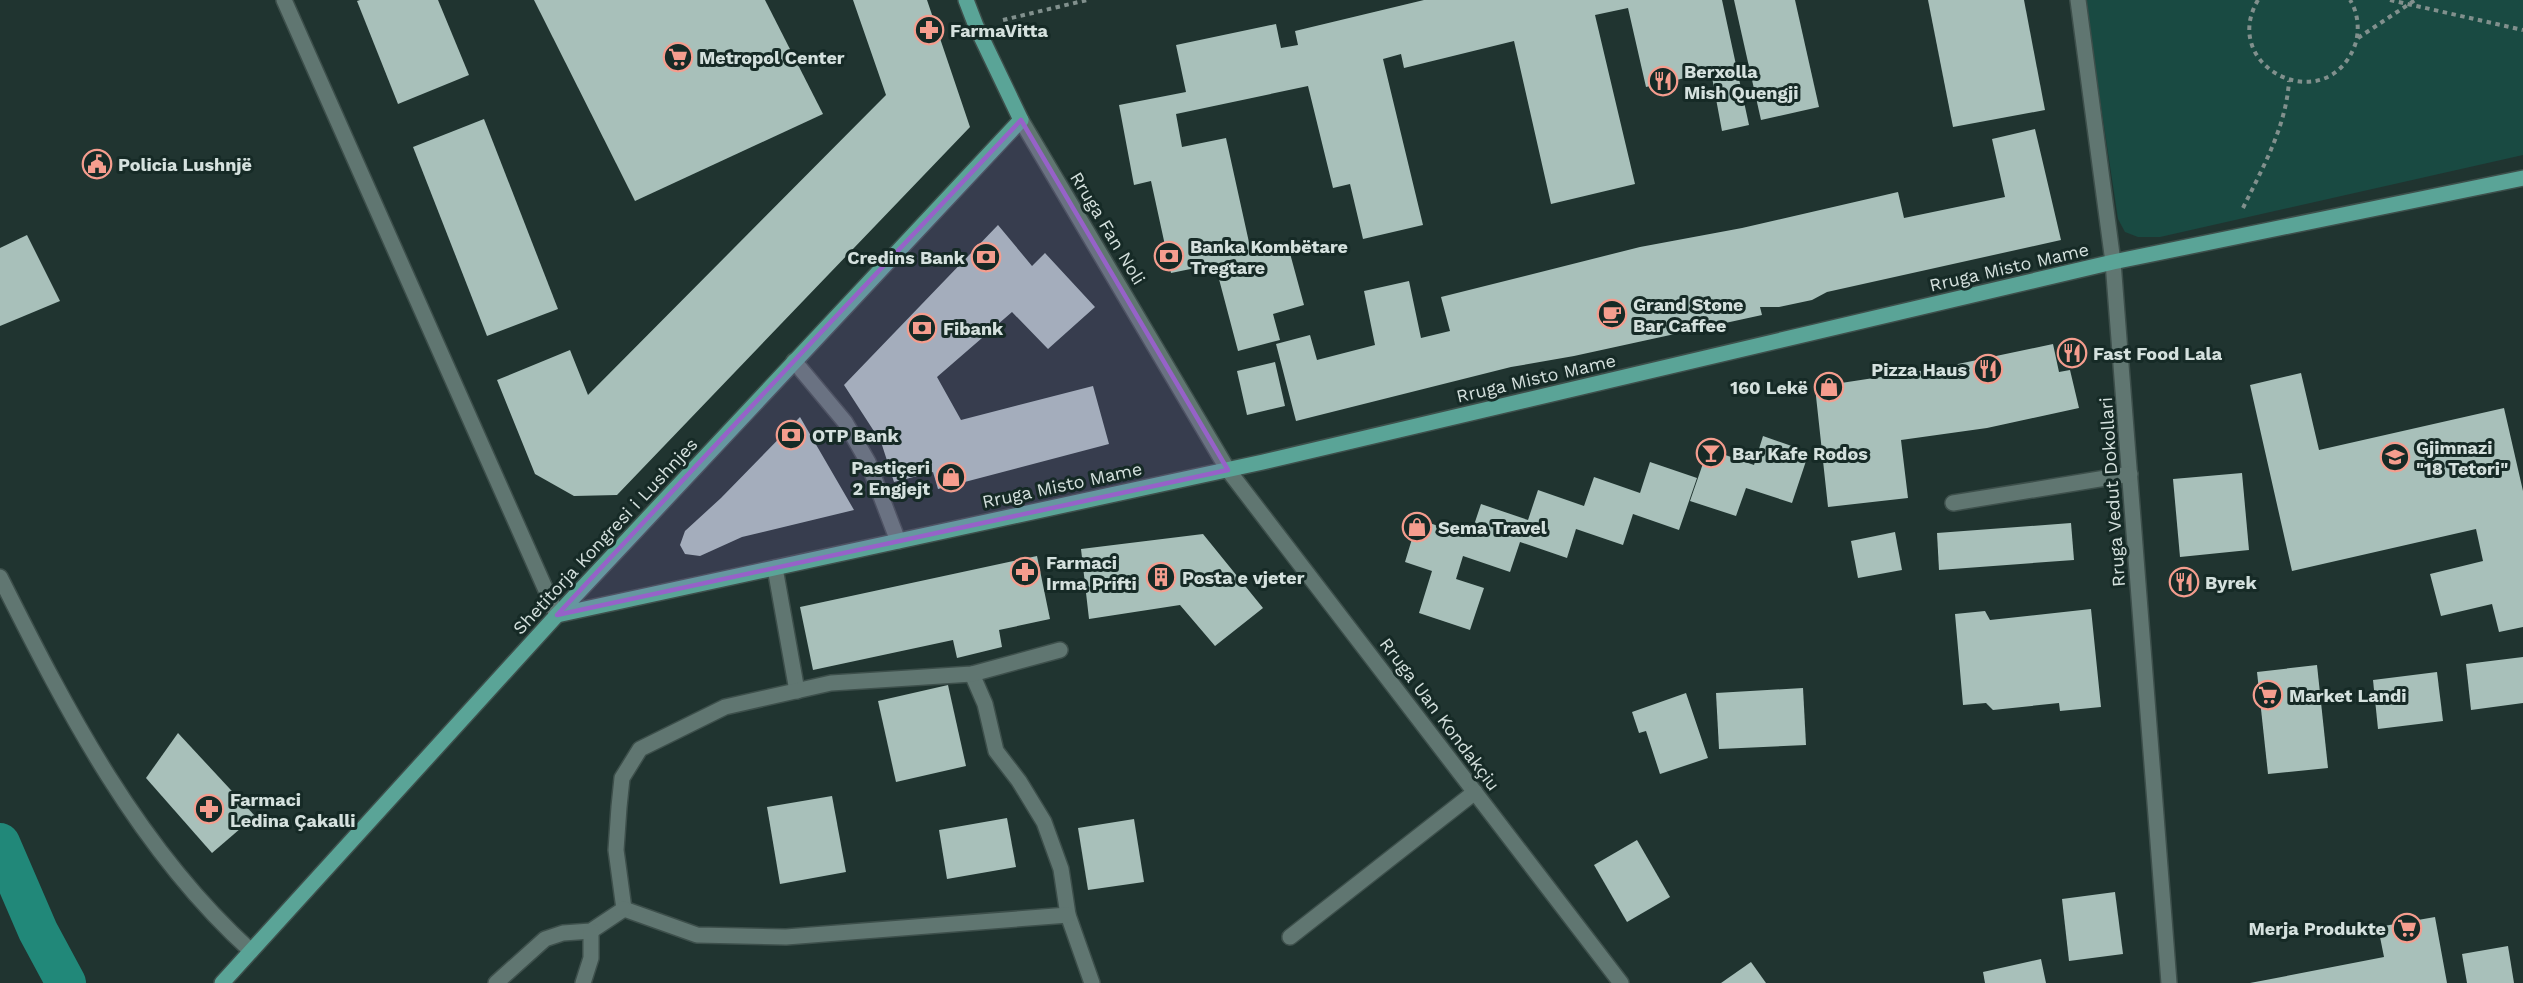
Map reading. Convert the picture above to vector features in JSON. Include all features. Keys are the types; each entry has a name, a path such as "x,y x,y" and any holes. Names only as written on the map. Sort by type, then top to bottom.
{"main road":[{"name":"Rruga Fan Noli","path":"966,0 1021,120"},
{"name":"Shetitorja Kongresi i Lushnjes","path":"222,983 557,615 1021,120"},
{"name":"Rruga Misto Mame","path":"557,615 1228,470 2113,262 2523,178"}],"street":[{"path":"284,0 557,615"},
{"name":"Rruga Vedut Dokollari","path":"2078,0 2113,262 2169,983"},
{"name":"Rruga Fan Noli","path":"1021,120 1228,470"},
{"path":"794,362 845,422 857,442 868,462 898,541"},
{"name":"Rruga Uan Kondakçiu","path":"1228,470 1622,983"},
{"path":"1953,503 2130,474"},
{"path":"775,568 797,691"},
{"path":"0,577 72,716 120,795 151,840 186,884 251,951"},
{"path":"624,909 616,850 620,797 622,778 640,749 725,707 831,683 972,674 1060,650"},
{"path":"972,674 985,704 996,751 1019,781 1044,822 1062,869 1068,915 1092,983"},
{"path":"1290,937 1475,792"},
{"path":"624,909 697,935 775,937 1068,915"},
{"path":"496,983 545,939 563,933 591,931 624,909"},
{"path":"583,983 591,958 591,931"}],"path":[{"path":"976,26 1088,0"},
{"path":"2258,0 2253,9 2250,27 2252,45 2260,61 2273,73 2289,81 2307,82 2324,78 2340,69 2351,55 2357,38 2357,20 2350,0"},
{"path":"2390,0 2523,30"},
{"path":"2357,38 2415,0"},
{"path":"2226,240 2275,140 2288,101 2289,81"}],"highlighted area":[{"path":"1021,120 1228,470 557,615 794,361"}],"green space":[{"path":"2085,0 2523,0 2523,155 2160,237 2138,237 2125,232 2118,219"}],"building":[{"path":"438,0 469,75 398,104 357,1"},
{"name":"Metropol Center","path":"534,0 765,0 823,114 635,201"},
{"path":"853,0 927,0 970,127 617,495 574,496 535,474 497,380 570,350 588,395 886,95"},
{"path":"1424,0 1722,0 1749,125 1722,131 1711,72 1646,87 1628,8 1595,15 1635,184 1551,204 1514,41 1404,68 1401,54 1383,59 1423,225 1363,239 1350,184 1333,188 1308,86 1176,114 1182,147 1226,138 1252,256 1288,246 1304,305 1273,314 1280,340 1238,351 1215,264 1171,273 1151,181 1134,185 1119,105 1186,92 1176,45 1276,24 1281,48 1298,45 1295,31"},
{"path":"1734,0 1795,0 1819,107 1761,120"},
{"path":"1928,0 2024,0 2045,110 1953,127"},
{"path":"484,119 558,309 487,336 413,147"},
{"path":"2035,129 2061,240 1827,292 1812,300 1779,307 1760,307 1762,315 1574,356 1511,367 1296,421 1276,344 1310,335 1317,360 1375,345 1364,291 1409,281 1421,338 1450,331 1441,297 1640,247 1742,228 1898,192 1904,218 2005,197 1992,139"},
{"path":"998,225 1032,266 1045,253 1095,307 1048,349 1012,312 937,377 961,420 1093,386 1109,444 938,489 933,472 894,482 881,442 844,385"},
{"path":"27,235 60,301 0,326 0,248"},
{"path":"2053,344 2059,372 2070,370 2079,408 1987,428 1901,440 1908,498 1828,507 1815,387 1939,368"},
{"path":"1275,362 1285,406 1247,415 1237,371"},
{"path":"2301,373 2319,450 2504,408 2523,491 2523,627 2499,632 2492,604 2441,616 2430,574 2483,561 2476,529 2292,571 2250,385"},
{"path":"800,417 854,510 742,537 700,556 685,554 680,545 685,531 721,498"},
{"path":"1763,436 1809,452 1792,503 1746,488 1736,516 1690,501 1708,449 1754,465"},
{"path":"1650,462 1697,478 1679,530 1633,514 1623,545 1576,529 1567,558 1520,542 1510,572 1463,556 1456,579 1484,588 1470,630 1419,613 1432,571 1405,562 1418,519 1470,537 1481,504 1528,520 1538,490 1584,506 1594,477 1640,493"},
{"path":"2242,473 2249,550 2180,557 2173,479"},
{"path":"2071,523 2074,560 1939,570 1937,533"},
{"path":"1895,532 1902,570 1858,578 1851,541"},
{"name":"Posta e vjeter","path":"1203,534 1263,608 1215,646 1180,605 1089,619 1081,549"},
{"path":"1037,556 1050,619 999,630 1002,647 957,658 953,640 813,670 800,607"},
{"path":"2091,609 2101,707 2060,711 2059,703 1993,710 1986,703 1963,705 1955,614 1985,611 1990,620"},
{"path":"2523,657 2523,703 2471,710 2466,664"},
{"path":"2317,665 2328,768 2268,774 2257,672"},
{"path":"2437,672 2443,721 2378,729 2373,680"},
{"path":"948,685 966,766 896,782 878,701"},
{"path":"1803,688 1806,745 1719,749 1716,693"},
{"path":"1686,693 1708,758 1660,774 1646,731 1639,733 1632,712"},
{"path":"178,733 255,816 212,853 146,778"},
{"path":"832,796 846,872 780,884 767,807"},
{"path":"1007,818 1016,867 947,879 939,830"},
{"path":"1134,819 1144,882 1088,890 1078,828"},
{"path":"1637,840 1670,897 1627,922 1594,865"},
{"path":"2115,892 2123,954 2069,961 2062,899"},
{"path":"2435,917 2447,983 2250,983 2384,957 2378,927"},
{"path":"2508,946 2514,983 2467,983 2462,954"},
{"path":"2041,959 2046,983 1985,983 1983,972"},
{"path":"1751,962 1766,983 1721,983"}],"waterway":[{"path":"0,843 38,931 66,983"}],"place":[{"name":"FarmaVitta","path":"929,30"},
{"name":"Metropol Center","path":"678,57"},
{"name":"Berxolla Mish Quengji","path":"1663,81"},
{"name":"Policia Lushnjë","path":"97,164"},
{"name":"Banka Kombëtare Tregtare","path":"1169,256"},
{"name":"Credins Bank","path":"986,257"},
{"name":"Grand Stone Bar Caffee","path":"1612,314"},
{"name":"Fibank","path":"922,328"},
{"name":"Fast Food Lala","path":"2072,353"},
{"name":"Pizza Haus","path":"1988,369"},
{"name":"160 Lekë","path":"1829,387"},
{"name":"OTP Bank","path":"791,435"},
{"name":"Bar Kafe Rodos","path":"1711,453"},
{"name":"Gjimnazi \"18 Tetori\"","path":"2395,457"},
{"name":"Pastiçeri 2 Engjejt","path":"951,477"},
{"name":"Sema Travel","path":"1417,527"},
{"name":"Farmaci Irma Prifti","path":"1025,572"},
{"name":"Posta e vjeter","path":"1161,577"},
{"name":"Byrek","path":"2184,582"},
{"name":"Market Landi","path":"2268,695"},
{"name":"Farmaci Ledina Çakalli","path":"209,809"},
{"name":"Merja Produkte","path":"2407,928"}]}
